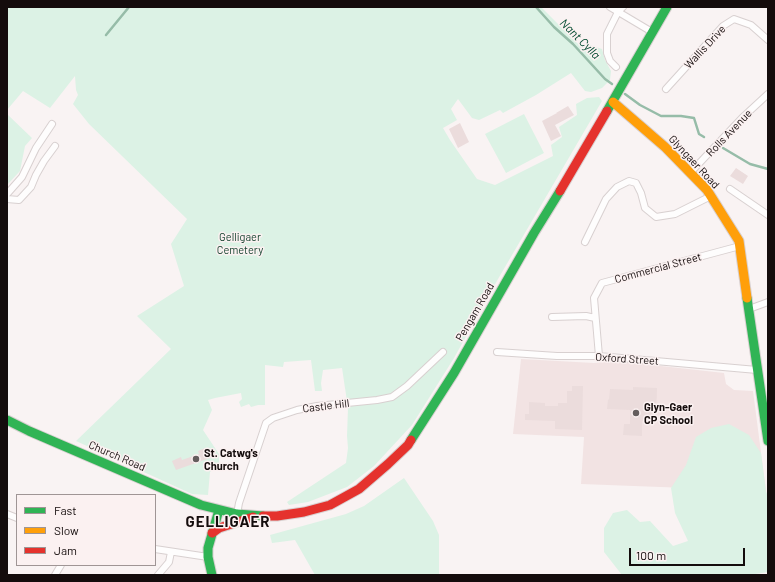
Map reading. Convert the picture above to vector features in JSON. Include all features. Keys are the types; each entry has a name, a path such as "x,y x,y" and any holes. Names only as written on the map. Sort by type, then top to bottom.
{"main road":[{"name":"Pengam Road","path":"219,510 237,514 276,516 304,512 330,505 359,489 408,445 454,373 667,7"},
{"name":"Glyngaer Road","path":"612,102 665,147 707,190 739,241 768,441"},
{"name":"Church Road","path":"7,420 29,431 182,497 201,505 219,510"},
{"path":"212,575 208,557 208,548 219,510"},
{"path":"212,533 219,528 257,516"}],"street":[{"path":"610,7 620,9 652,32"},
{"path":"616,67 610,61 607,53 607,34 620,9"},
{"name":"Wallis Drive","path":"666,89 723,26 734,19 751,25 768,40"},
{"name":"Rolls Avenue","path":"690,173 742,118 767,96"},
{"path":"7,194 22,177 36,148 52,124"},
{"path":"7,199 18,200 31,187 44,161 56,146"},
{"path":"585,242 606,199 617,187 629,181 636,183 641,193 645,208 656,217 675,214 711,196"},
{"path":"730,189 768,215"},
{"name":"Commercial Street","path":"599,356 594,298 602,283 740,246"},
{"path":"749,309 768,302"},
{"path":"552,317 586,316 595,318"},
{"name":"Castle Hill","path":"237,514 239,503 266,423 273,418 310,407 392,397 407,386 443,352"},
{"name":"Oxford Street","path":"497,352 557,356 599,356 757,370"},
{"path":"156,549 208,557"},
{"path":"158,575 168,562 171,552"},
{"path":"55,575 60,566"}],"shaded area":[{"name":"Glyn-Gaer CP School","path":"521,359 594,363 616,361 724,373 726,384 734,390 753,391 766,491 581,484 584,437 513,434"}],"green space":[{"name":"Gelligaer Cemetery","path":"7,7 541,7 579,45 587,44 602,49 605,60 611,71 610,80 602,88 591,92 585,91 571,73 536,95 503,113 500,110 479,120 472,118 458,99 451,109 457,120 443,128 477,179 495,185 553,156 551,145 562,137 559,127 577,115 576,104 587,98 599,97 602,101 498,279 454,358 412,425 374,466 347,487 308,502 289,505 287,502 346,463 348,448 348,408 342,368 323,370 321,383 322,391 315,391 311,360 284,362 283,367 265,365 265,405 251,407 249,404 241,407 239,402 242,399 241,393 208,400 212,410 203,430 219,454 219,466 210,472 208,495 192,494 76,441 171,349 137,316 184,286 171,244 187,219 89,124 73,104 78,95 75,76 50,108 23,91 7,110"},
{"path":"7,114 32,138 25,146 20,171 7,185"},
{"path":"524,114 544,153 506,173 485,134"},
{"path":"729,424 749,435 761,453 768,497 768,572 749,575 622,575 604,552 604,528 613,513 627,510 640,522 650,521 673,546 688,541 675,513 671,488 686,465 696,437 711,428"},
{"path":"404,478 433,521 439,535 439,575 315,575 295,540 272,543 270,535 346,514 364,506"}],"building":[{"path":"568,106 574,115 555,125 561,136 551,141 542,121"},
{"path":"460,123 469,142 458,148 449,129"},
{"path":"736,168 748,176 743,184 730,176"},
{"path":"572,386 583,386 582,430 555,429 555,421 525,420 525,414 529,414 529,402 545,403 545,406 558,406 558,403 567,403 567,391 572,391"},
{"path":"633,387 657,388 656,422 642,421 642,436 623,435 624,424 630,424 630,410 607,409 610,389 633,390"},
{"name":"St. Catwg's Church","path":"205,448 206,451 210,449 213,457 176,470 172,461 181,457 182,460 199,454 198,451"}],"waterway":[{"path":"106,35 129,7"},
{"name":"Nant Cylla","path":"536,7 605,79 612,84"},
{"name":"Nant Cylla","path":"625,94 640,105 661,116 681,116 694,118 699,134 704,137"},
{"name":"Nant Cylla","path":"723,148 750,164 768,169"}],"traffic: fast":[{"path":"607,111 667,7"},
{"path":"411,440 454,373 534,233 560,191"},
{"path":"747,298 768,441"},
{"path":"7,420 29,431 201,505 237,514 263,516"},
{"path":"212,575 208,557 208,548 219,510"}],"traffic: slow":[{"path":"613,102 665,147 707,190 739,241 747,298"}],"traffic: jam":[{"path":"560,191 607,111"},
{"path":"263,516 277,516 304,512 330,505 359,489 388,464 408,445 411,440"},
{"path":"212,533 219,528 253,517"}],"place":[{"name":"Glyn-Gaer CP School","path":"636,413"},
{"name":"St. Catwg's Church","path":"196,459"}],"district":[{"name":"GELLIGAER","path":"228,522"}]}
